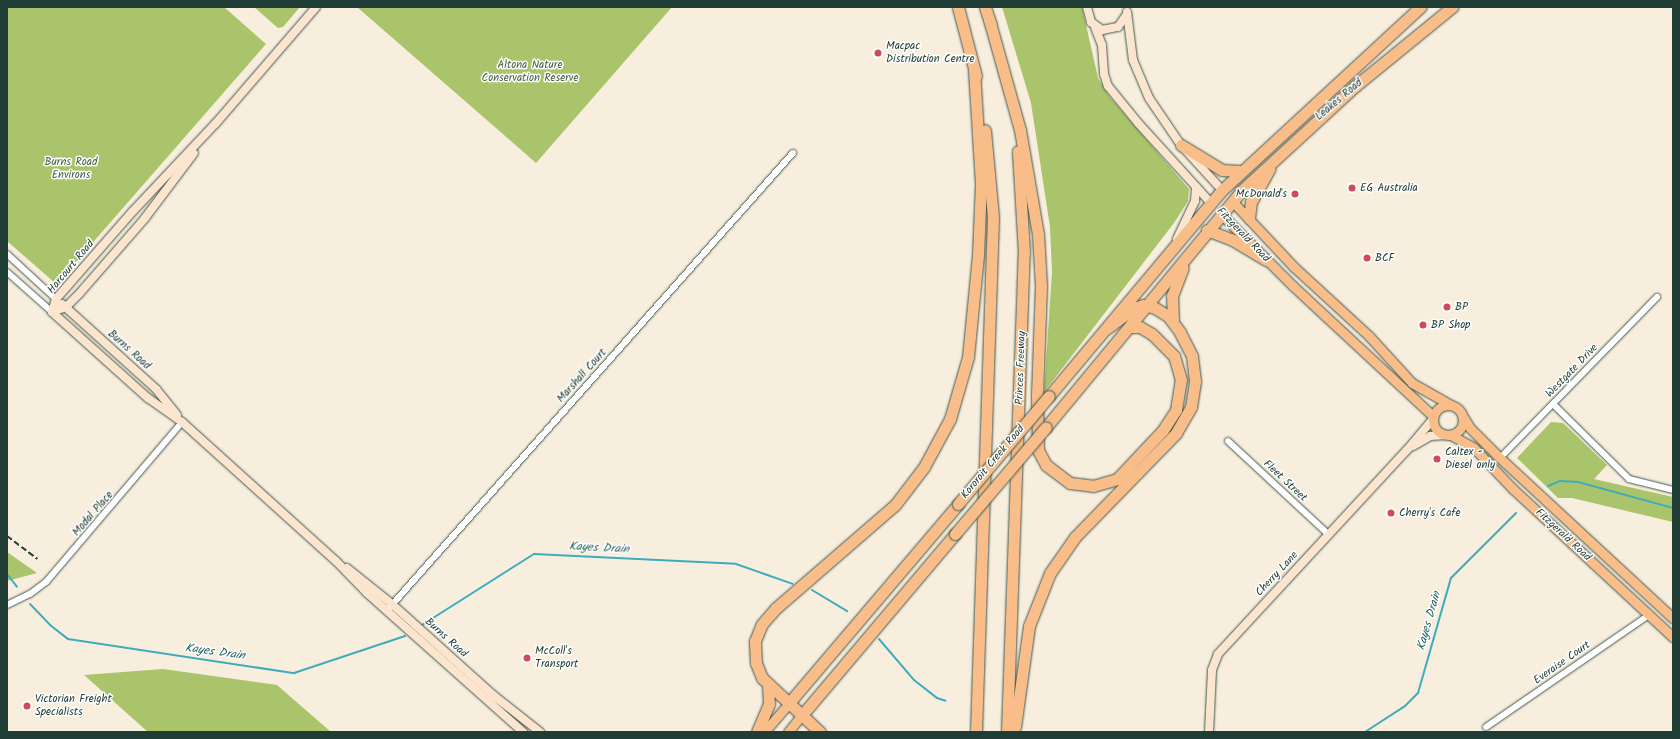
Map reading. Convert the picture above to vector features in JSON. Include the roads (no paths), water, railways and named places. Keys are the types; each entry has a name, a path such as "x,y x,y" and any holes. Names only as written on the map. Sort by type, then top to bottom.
{"highway":[{"path":"958,7 974,69 989,160 993,217 976,732"},
{"name":"Princes Freeway","path":"985,7 1007,88 1017,145 1024,253 1007,732"},
{"name":"Leakes Road","path":"1222,190 1240,171 1420,7"},
{"name":"Leakes Road","path":"1232,201 1274,160 1354,87 1452,7"},
{"path":"989,19 1020,130 1038,234 1041,272 1037,402 1038,450 1046,465 1070,483 1093,486 1117,479 1163,430 1176,410 1181,380 1174,356 1152,334 1140,327 1130,327"},
{"path":"820,732 768,686 758,671 754,652 762,624 776,608 895,505 924,467 955,406 970,344 980,211 974,69"},
{"path":"1181,145 1222,170 1240,171"},
{"path":"1249,218 1252,202 1274,160"},
{"name":"Kororoit Creek Road","path":"788,704 1222,190"},
{"name":"Fitzgerald Road","path":"1222,190 1232,201"},
{"name":"Kororoit Creek Road","path":"802,715 1130,327 1232,201"},
{"name":"Fitzgerald Road","path":"1211,203 1221,214"},
{"path":"1207,230 1231,239 1266,260"},
{"path":"1173,322 1172,296 1189,254"},
{"path":"1014,732 1029,626 1050,573 1075,537 1176,434 1191,407 1194,369 1187,343 1173,322 1162,312 1148,305 1134,308 1107,328"},
{"path":"757,732 769,704 768,686"}],"main road":[{"name":"Fitzgerald Road","path":"1232,201 1316,288 1369,336 1412,383 1451,405"},
{"name":"Fitzgerald Road","path":"1221,214 1266,260 1433,418"},
{"path":"1451,405 1460,409 1464,418 1462,427 1449,435 1435,428 1433,418 1442,406 1451,405"},
{"name":"Fitzgerald Road","path":"1464,418 1470,428 1500,458 1673,618"},
{"name":"Fitzgerald Road","path":"1449,435 1474,448 1514,488 1673,638"},
{"name":"Kororoit Creek Road","path":"764,732 788,704"},
{"name":"Kororoit Creek Road","path":"788,732 802,715"}],"street":[{"name":"Harcourt Road","path":"52,312 56,299 133,211 216,123 316,7"},
{"name":"Fitzgerald Road","path":"1087,7 1087,16 1095,27 1102,45 1104,74 1108,86 1139,124 1211,203"},
{"name":"Fitzgerald Road","path":"1127,10 1133,60 1144,88 1181,145 1222,190"},
{"path":"1095,27 1105,30 1115,28 1123,22 1127,10"},
{"name":"Harcourt Road","path":"52,312 66,307 145,218 216,123"},
{"name":"Marshall Court","path":"386,611 793,153"},
{"path":"1173,247 1195,201 1196,187"},
{"path":"7,254 56,299"},
{"path":"7,272 52,312"},
{"name":"Westgate Drive","path":"1500,458 1657,297"},
{"name":"Burns Road","path":"56,299 156,389 182,422"},
{"name":"Burns Road","path":"52,312 148,398 182,422 336,561 386,611 524,732"},
{"path":"1553,404 1629,479 1673,490"},
{"name":"Cherry Lane","path":"1209,732 1212,670 1218,654 1407,450 1433,418"},
{"name":"Modal Place","path":"7,605 30,594 46,582 135,479 165,439 182,422"},
{"name":"Cherry Lane","path":"1407,450 1430,436 1449,435"},
{"name":"Fleet Street","path":"1228,441 1329,535"},
{"name":"Burns Road","path":"336,561 392,605 540,732"},
{"name":"Everaise Court","path":"1486,727 1649,615"},
{"path":"509,720 515,712"}],"waterway":[{"name":"Kayes Drain","path":"1548,486 1560,481 1578,482 1673,508"},
{"name":"Kayes Drain","path":"1365,732 1405,706 1418,693 1451,578 1516,513"},
{"name":"Kayes Drain","path":"422,625 534,554 736,564 793,584"},
{"name":"Kayes Drain","path":"7,574 17,587"},
{"name":"Kayes Drain","path":"812,590 847,611"},
{"name":"Kayes Drain","path":"30,604 50,625 68,639 294,673 405,636"},
{"name":"Kayes Drain","path":"879,639 914,680 937,698 946,701"}],"railway":[{"path":"7,536 37,559"}],"place":[{"name":"Macpac Distribution Centre","path":"878,53"},
{"name":"EG Australia","path":"1352,188"},
{"name":"McDonald's","path":"1295,194"},
{"name":"BCF","path":"1367,258"},
{"name":"BP","path":"1447,307"},
{"name":"BP Shop","path":"1423,325"},
{"name":"Caltex - Diesel only","path":"1437,459"},
{"name":"Cherry's Cafe","path":"1391,513"},
{"name":"McColl's Transport","path":"527,658"},
{"name":"Victorian Freight Specialists","path":"27,706"}],"park label":[{"name":"Altona Nature Conservation Reserve","path":"530,72"},
{"name":"Burns Road Environs","path":"71,169"}]}
